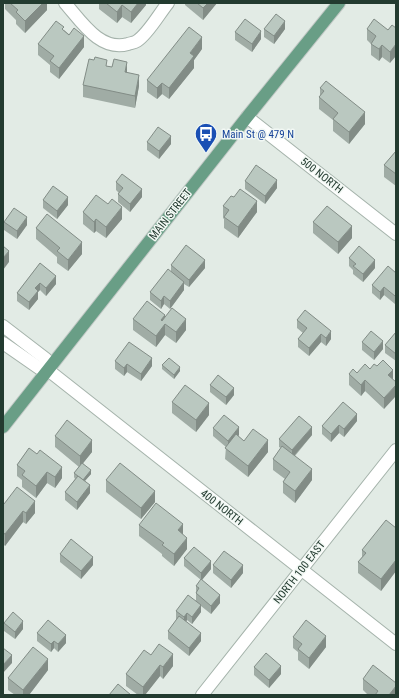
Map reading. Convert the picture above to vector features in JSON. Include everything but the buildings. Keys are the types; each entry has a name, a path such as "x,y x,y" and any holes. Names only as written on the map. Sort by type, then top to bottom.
{"main road":[{"name":"MAIN STREET","path":"3,427 247,117 339,3"}],"street":[{"path":"65,3 88,30 111,45 122,46 136,42 143,36 168,3"},
{"name":"500 NORTH","path":"247,117 396,234"},
{"name":"400 NORTH","path":"3,326 46,359 48,370"},
{"path":"5,344 13,334"},
{"name":"400 NORTH","path":"5,344 39,368 48,370 396,644"},
{"name":"NORTH 100 EAST","path":"202,695 396,450"}],"place":[{"name":"Main St @ 479 N","path":"206,154"}]}
